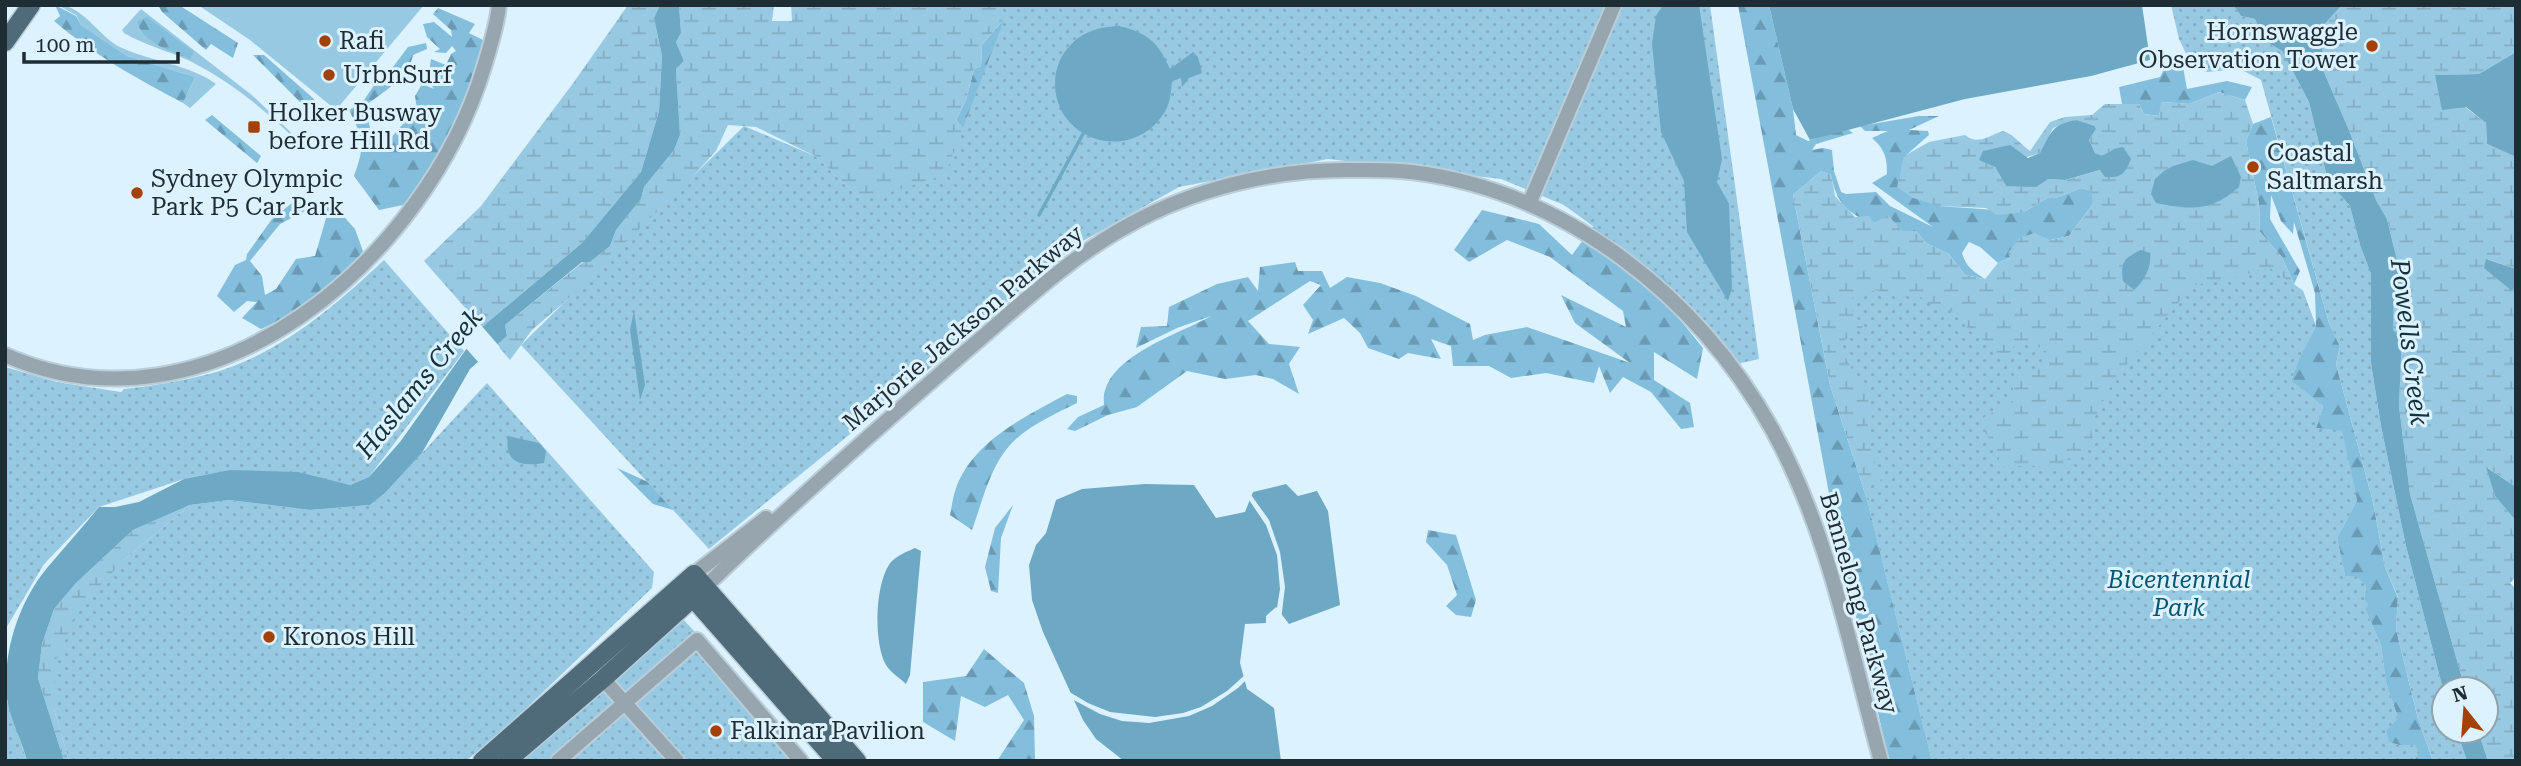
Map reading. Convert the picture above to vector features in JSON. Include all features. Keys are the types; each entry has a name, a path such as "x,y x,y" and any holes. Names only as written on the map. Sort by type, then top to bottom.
{"main road":[{"path":"5,21 17,5"},
{"path":"5,42 31,5"},
{"path":"507,761 597,673 693,586"},
{"path":"693,586 836,761"},
{"path":"693,586 857,761"},
{"path":"482,761 597,673"}],"street":[{"path":"5,355 72,375 123,379 153,377 191,369 240,352 309,310 368,260 419,201 440,169 461,130 478,88 499,5"},
{"path":"1529,204 1614,5"},
{"name":"Marjorie Jackson Parkway","path":"693,586 1065,267 1132,223 1179,201 1271,176 1322,170 1367,170 1415,172 1477,186 1529,204"},
{"name":"Bennelong Parkway","path":"1529,204 1613,250 1672,299 1722,356 1770,426 1794,472 1814,520 1836,591 1881,761"},
{"path":"558,761 697,640 801,761"},
{"path":"597,673 677,761"}],"green space":[{"path":"55,5 76,16 81,25 127,56 195,77 183,103 116,65 69,33 54,21 60,16"},
{"path":"58,5 75,10 120,47 195,72 216,84 190,108 183,103 195,77 127,56 81,25 76,15"},
{"path":"158,5 179,5 238,43 233,58 211,44 206,50 162,12"},
{"name":"UrbnSurf","path":"198,5 424,5 336,110 250,40"},
{"path":"628,5 660,5 654,18 662,56 659,111 641,172 582,243 482,327 424,261 481,206"},
{"path":"679,5 774,5 772,21 792,21 791,5 1016,5 982,45 981,66 974,69 966,100 956,120 965,131 945,175 871,209 815,156 756,127 728,125 716,151 657,216 532,330 510,360 497,345 507,336 505,325 583,262 590,262 610,246 616,230 641,199 644,187 674,150 680,135 676,69 684,61 676,42 681,33"},
{"path":"999,5 1710,5 1759,359 1737,364 1665,279 1564,205 1501,179 1328,159 1179,187 1083,241 1039,274 914,382 709,549 521,345 744,126 815,156 863,201 945,175 1004,20"},
{"path":"1016,5 965,131 956,120 966,100 974,69 981,66 982,45"},
{"path":"1738,5 1769,5 1793,109 1796,135 1808,141 1846,128 1853,133 1816,144 1812,150 1832,150 1834,171 1841,192 1876,192 1890,206 1933,227 1872,183 1887,174 1884,154 1872,138 1888,131 1865,131 1860,126 1919,116 1939,116 1909,130 1928,131 1929,135 1904,157 1939,206 2024,212 2047,198 2056,198 2081,188 2093,191 2092,205 2069,236 2050,240 1998,263 1980,247 1969,242 1962,253 1964,258 1970,268 1985,279 1965,275 1949,254 1926,243 1917,232 1902,231 1888,216 1874,223 1857,216 1840,200 1831,175 1821,171 1793,195 1830,385 1868,503 1932,761 1889,761 1833,515"},
{"path":"2171,5 2233,5 2241,16 2255,19 2265,41 2282,51 2309,102 2328,181 2350,206 2371,274 2371,363 2381,426 2406,546 2439,675 2430,675 2430,745 2462,745 2467,761 2433,761 2418,719 2396,629 2398,597 2385,567 2373,502 2336,364 2340,346 2329,323 2261,80 2240,69 2207,72 2191,64 2179,39"},
{"path":"2342,5 2516,5 2516,52 2479,74 2436,75 2465,107 2486,123 2487,144 2516,157 2516,269 2487,259 2512,291 2516,286 2516,487 2488,468 2495,496 2516,521 2516,577 2510,583 2516,589 2516,761 2488,761 2483,745 2500,745 2500,675 2461,675 2410,494 2399,406 2402,338 2393,330 2394,297 2413,293 2402,281 2387,219 2376,200 2323,70 2322,27"},
{"path":"438,8 475,24 469,33 487,42 458,121 413,203 379,210 354,176 361,143 349,110 362,103 377,81 384,79 408,47 426,43 427,49 413,55 401,77 365,106 372,137 383,147 410,116 418,116 415,96 422,84 434,89 428,80 431,59 446,65 451,54 456,51 452,46 446,53 434,52 440,49 427,37 423,24 434,22 452,37 451,30 433,14"},
{"path":"141,9 253,96 305,146 221,79 190,61 124,33 122,30"},
{"path":"147,17 194,52 190,59 145,36 137,22"},
{"path":"253,55 264,55 314,99 309,108 305,107"},
{"path":"2165,67 2183,67 2187,89 2227,81 2252,87 2245,100 2219,92 2189,104 2162,102 2159,116 2144,114 2139,104 2122,104 2119,87 2160,77"},
{"name":"Bicentennial Park","path":"2219,92 2245,100 2253,124 2246,141 2259,204 2260,232 2282,257 2294,284 2303,291 2316,326 2299,358 2291,381 2323,406 2316,428 2342,431 2357,500 2337,538 2345,576 2355,576 2366,585 2364,599 2369,605 2365,609 2381,645 2386,683 2398,718 2386,731 2389,742 2402,746 2415,745 2419,753 2414,761 1932,761 1868,503 1830,385 1793,195 1821,171 1831,175 1835,196 1855,217 1869,216 1874,223 1888,215 1902,231 1917,231 1926,243 1949,254 1965,275 1985,279 1998,263 2010,258 2008,253 2019,238 2035,233 2050,240 2069,236 2092,205 2092,191 2081,188 2056,198 2047,198 2024,212 1997,215 1986,208 1939,206 1913,198 1897,187 1904,156 1929,142 1965,135 1979,140 2003,131 2030,151 2050,122 2065,117 2092,115 2105,104 2139,104 2144,114 2159,116 2161,102 2189,104","holes":["2077,120 2095,126 2096,129 2089,140 2095,153 2102,157 2114,149 2101,170 2065,180 2048,179 2006,186 1995,167 2040,153 2053,128"]},
{"path":"212,115 261,156 257,163 205,120"},
{"path":"2271,117 2329,323 2340,346 2336,364 2373,502 2385,567 2398,598 2396,629 2418,719 2433,761 2414,761 2415,745 2402,746 2389,742 2385,731 2398,718 2386,683 2381,645 2365,609 2366,585 2345,576 2337,538 2357,500 2316,428 2323,406 2291,381 2299,358 2316,326 2315,293 2294,222 2293,234 2281,221 2271,195 2270,219 2300,271 2294,284 2282,257 2260,232 2259,204 2246,141 2253,124"},
{"path":"330,201 355,229 363,251 351,271 287,317 261,329 242,318 257,302 247,301 234,312 217,296 235,265 246,260 247,254 272,219 292,203 303,203 305,211 280,224 250,261 262,276 265,295 276,289 296,259 315,256 327,215 317,211 314,204"},
{"path":"1482,210 1539,224 1572,255 1595,224 1708,301 1677,316 1703,348 1697,379 1654,352 1654,380 1690,403 1694,427 1681,429 1651,392 1623,377 1610,393 1599,366 1594,383 1546,373 1511,378 1489,366 1453,366 1451,346 1431,339 1441,359 1408,353 1399,359 1368,348 1360,333 1344,318 1308,334 1313,320 1303,305 1321,285 1310,281 1248,321 1269,344 1300,347 1289,364 1299,394 1273,379 1256,375 1225,379 1187,371 1137,407 1108,415 1075,431 1067,429 1078,417 1104,405 1106,388 1114,374 1127,361 1161,340 1211,316 1177,328 1136,348 1141,327 1167,326 1169,307 1217,284 1248,277 1258,291 1260,267 1295,262 1298,271 1322,271 1330,288 1347,277 1380,283 1416,296 1470,324 1473,340 1527,327 1630,363 1575,323 1561,295 1626,327 1623,311 1550,257 1507,240 1469,262 1454,250"},
{"path":"384,260 464,351 369,477 350,485 229,470 184,479 99,507 44,564 5,630 5,367 57,382 121,392 124,389 209,374 258,355 303,328"},
{"name":"Bicentennial Park","path":"2268,267 2303,291 2316,326 2299,358 2291,381 2323,406 2316,428 2342,431 2357,500 2337,538 2345,576 2355,576 2366,585 2364,599 2369,605 2365,609 2381,645 2386,683 2398,718 2386,731 2389,742 2402,746 2415,745 2419,753 2414,761 1932,761 1868,503 1872,481 1887,481 1879,476 1866,430 1872,416 1868,400 1872,394 1863,389 1842,351 1845,340 1863,327 1848,304 1853,297 1876,290 1886,296 1916,294 1939,310 1948,309 1966,320 1967,329 1994,347 1994,355 2008,356 2015,344 2035,344 2043,350 2045,360 2035,372 2020,372 2013,383 2013,402 1984,417 1985,432 1998,452 2000,468 2030,465 2064,473 2065,461 2094,443 2090,427 2114,380 2193,285 2233,279"},
{"path":"487,383 654,572 652,588 516,718 466,761 69,761 54,709 55,664 78,609 124,560 190,505 229,500 310,510 370,505 385,493"},
{"path":"1067,394 1077,396 1077,403 1029,429 1015,440 1000,459 972,530 950,515 956,488 964,471 988,443 1018,421"},
{"path":"617,468 657,486 687,494 673,510 653,504"},
{"path":"190,505 124,560 54,709 69,761 64,761 38,678 42,644 54,609 76,583 133,530"},
{"path":"1013,505 1001,538 998,593 991,591 985,567 995,528"},
{"path":"1428,530 1456,535 1476,600 1471,617 1456,615 1446,606 1457,595 1447,565 1426,542"},
{"path":"684,620 811,761 521,761"},
{"path":"984,649 1024,683 1034,716 1035,761 997,761 1024,720 1008,695 985,707 961,696 955,741 923,722 923,682 966,676"},
{"path":"5,676 7,701 27,761 5,761"}],"shaded area":[{"name":"Haslams Creek","path":"660,5 679,5 681,33 676,42 684,61 676,69 680,135 674,150 644,187 641,199 616,230 610,246 590,262 582,262 505,325 507,336 470,369 422,453 385,493 370,505 310,510 229,500 190,505 133,530 76,583 54,609 42,644 38,678 64,761 27,761 7,699 7,664 20,613 47,568 99,507 139,502 184,479 229,470 298,472 350,485 369,477 400,442 482,327 582,243 641,172 659,111 662,56 654,18"},
{"path":"1663,5 1699,5 1722,159 1717,182 1729,204 1732,288 1728,301 1687,232 1684,181 1661,132 1652,44 1656,16"},
{"path":"1769,5 2142,5 2150,60 2091,76 1965,99 1810,140 1793,109"},
{"path":"2233,5 2342,5 2322,27 2323,70 2376,200 2387,219 2402,281 2413,293 2394,297 2393,330 2402,338 2399,406 2410,494 2461,675 2439,675 2406,546 2371,363 2371,274 2350,206 2328,181 2309,102 2282,51 2265,41 2255,19 2241,16"},
{"path":"1119,26 1138,32 1151,40 1170,69 1193,52 1198,57 1202,73 1189,78 1182,87 1181,78 1172,81 1171,95 1162,116 1148,130 1131,139 1114,142 1096,139 1080,131 1067,119 1058,103 1055,79 1062,56 1075,40 1095,30"},
{"path":"2516,52 2516,157 2487,144 2486,123 2466,107 2442,110 2435,75 2479,74"},
{"path":"2077,120 2095,126 2096,129 2089,140 2095,153 2102,156 2123,147 2131,159 2122,174 2105,177 2100,170 2065,180 2048,179 2036,187 2006,186 1995,167 1979,160 1983,151 2010,145 2028,158 2040,153 2057,127"},
{"path":"2231,156 2241,177 2239,187 2219,201 2200,207 2180,207 2156,203 2151,194 2155,179 2173,166 2193,160 2212,166"},
{"path":"2141,250 2150,253 2150,263 2144,278 2134,290 2123,281 2122,269 2127,258"},
{"path":"2486,259 2516,269 2516,286 2512,291 2484,268"},
{"path":"634,311 645,385 640,400 630,330"},
{"path":"508,436 539,443 546,451 544,463 528,464 516,461 509,452"},
{"path":"2486,467 2516,487 2516,521 2495,496"},
{"path":"1145,484 1194,485 1216,518 1245,512 1253,492 1286,484 1298,496 1317,491 1328,511 1340,605 1289,624 1276,607 1266,616 1266,623 1245,624 1240,663 1247,689 1274,708 1281,761 1124,761 1096,739 1083,720 1043,632 1032,600 1029,565 1036,545 1046,533 1056,500 1082,489"},
{"path":"915,548 921,551 910,675 906,684 888,668 882,655 878,612 882,583 891,562"},
{"path":"2462,745 2483,745 2488,761 2467,761"}],"pier":[{"path":"480,324 500,347 480,364 464,346"},
{"path":"1249,492 1269,520 1280,552 1285,587 1281,620 1276,614 1280,589 1277,555 1266,525 1247,497"},
{"path":"1246,674 1248,678 1238,688 1212,706 1189,716 1149,723 1122,721 1100,714 1070,698 1066,690 1110,712 1155,717 1201,707 1227,691"}],"waterway":[{"path":"1039,215 1083,134"}],"place":[{"name":"Rafi","path":"325,41"},
{"name":"Hornswaggle Observation Tower","path":"2372,46"},
{"name":"UrbnSurf","path":"329,75"},
{"name":"Holker Busway before Hill Rd","path":"254,127"},
{"name":"Coastal Saltmarsh","path":"2253,167"},
{"name":"Sydney Olympic Park P5 Car Park","path":"137,193"},
{"name":"Kronos Hill","path":"269,637"},
{"name":"Falkinar Pavilion","path":"716,731"}],"water label":[{"name":"Powells Creek","path":"2410,342"}]}
